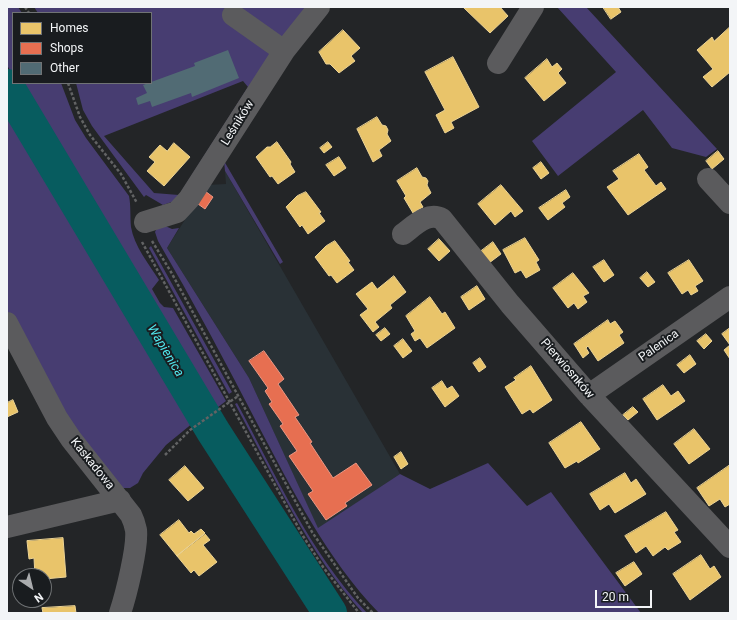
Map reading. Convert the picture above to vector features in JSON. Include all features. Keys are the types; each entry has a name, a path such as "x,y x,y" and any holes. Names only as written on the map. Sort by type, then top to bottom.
{"street":[{"name":"Leśników","path":"145,222 177,212 189,199 284,51 319,7"},
{"path":"498,63 532,7"},
{"path":"233,15 284,51"},
{"path":"708,179 730,203"},
{"name":"Pierwiosnków","path":"403,234 427,218 438,216 442,219 510,304 589,394 730,547"},
{"name":"Palenica","path":"589,394 730,297"},
{"name":"Kaskadowa","path":"8,327 57,418 70,439 131,515 136,530 128,584 120,613"},
{"path":"7,527 120,500"}],"path":[{"path":"68,84 80,117 90,135 121,174 138,206 153,242 312,532 358,598 373,613"},
{"path":"145,222 140,239 303,536 323,567 359,613"},
{"path":"165,455 190,430 238,396"}],"shaded area":[{"path":"7,7 18,7 21,12 12,12 12,74 7,65"},
{"path":"34,7 309,7 183,198 163,205 146,195 144,197 92,126 83,110 76,84 152,84 152,12 37,12","holes":["243,81 248,87 179,195 154,193 104,136"]},
{"path":"557,7 586,7 717,149 706,157 672,148 643,110 558,176 532,141 616,72"},
{"path":"18,84 61,84 75,120 86,138 129,196 131,227 135,241 142,255 159,280 152,289 164,307 173,308 226,401 209,414"},
{"path":"7,104 199,418 166,445 143,473 138,483 130,488 122,488 88,454 7,312"},
{"path":"224,161 283,262 280,264 225,171"},
{"path":"225,171 400,474 318,529 249,378 167,248 207,185 226,184"},
{"path":"163,225 172,229 179,228 167,248 249,378 318,528 400,474 430,489 488,463 527,506 551,492 641,613 379,613 343,570 312,524 298,499 209,332 158,241 155,232 157,228"},
{"path":"151,246 232,392 229,394 149,248"},
{"path":"237,403 280,485 311,539 328,565 367,613 363,613 343,590 325,565 278,486 235,404"}],"building: Homes":[{"path":"500,7 508,16 490,33 464,8"},
{"path":"603,7 618,7 621,12 611,19"},
{"path":"730,27 730,72 712,87 703,77 713,69 697,50 712,37 714,41"},
{"path":"343,30 360,48 351,56 355,61 339,73 330,64 326,64 319,52"},
{"path":"453,57 479,107 451,122 454,128 445,133 436,115 445,110 425,72"},
{"path":"547,59 552,67 557,63 562,69 558,73 566,83 544,101 525,78"},
{"path":"377,117 382,125 386,126 388,130 387,134 391,141 379,150 382,156 373,162 357,129"},
{"path":"277,142 291,162 290,164 295,172 278,184 272,176 270,177 256,157 267,147 270,147"},
{"path":"328,142 332,147 324,153 320,148"},
{"path":"174,143 190,157 164,186 147,171 155,162 149,157 160,145 167,151"},
{"path":"718,151 724,159 712,169 706,161"},
{"path":"639,154 648,167 644,170 656,186 661,182 666,189 628,215 607,187 619,179 613,171"},
{"path":"339,157 346,168 334,176 326,165"},
{"path":"541,162 549,173 541,179 533,168"},
{"path":"417,168 422,177 426,178 428,181 427,185 431,193 420,202 423,207 413,213 404,198 406,196 397,181"},
{"path":"501,185 523,211 515,217 511,211 495,225 478,204"},
{"path":"566,190 570,197 562,203 565,207 548,220 539,208"},
{"path":"306,192 321,212 319,213 325,221 308,234 302,225 300,227 286,207 297,196"},
{"path":"525,238 539,260 536,262 540,270 526,278 521,270 515,273 503,250"},
{"path":"439,239 450,251 439,261 428,249"},
{"path":"335,241 350,261 348,262 354,270 337,283 331,275 329,276 315,257 326,246"},
{"path":"493,242 501,254 489,263 480,252"},
{"path":"604,260 614,275 604,282 593,267"},
{"path":"689,260 703,281 695,286 698,291 691,295 688,290 682,294 668,273"},
{"path":"647,272 655,282 648,287 640,278"},
{"path":"573,273 589,293 583,296 587,302 578,309 574,303 568,308 553,288"},
{"path":"394,276 406,292 390,305 392,308 375,322 379,327 373,332 360,315 368,309 356,294 372,282 377,289"},
{"path":"477,286 485,299 469,310 461,297"},
{"path":"430,297 442,314 445,312 455,328 427,348 420,338 415,341 411,334 415,331 406,316"},
{"path":"608,320 610,324 615,321 623,332 619,335 624,343 598,361 588,346 586,348 589,353 583,358 574,344"},
{"path":"385,328 390,334 381,341 376,335"},
{"path":"730,328 730,345 722,334"},
{"path":"706,334 712,341 704,349 697,341"},
{"path":"403,339 412,351 403,358 394,346"},
{"path":"730,345 730,359 724,350"},
{"path":"690,355 696,364 684,373 677,365"},
{"path":"480,358 486,367 479,372 473,363"},
{"path":"531,366 552,400 533,413 530,409 522,414 505,387 516,380 514,378"},
{"path":"442,381 447,389 452,386 459,396 445,407 432,388"},
{"path":"663,385 671,396 678,391 685,401 657,420 643,399"},
{"path":"13,400 18,412 7,417 7,403"},
{"path":"633,407 638,412 628,420 623,415"},
{"path":"581,422 600,449 578,463 577,461 565,468 549,443"},
{"path":"694,429 710,449 689,464 674,444"},
{"path":"401,452 408,464 401,469 394,457"},
{"path":"730,465 730,504 725,507 720,499 709,506 697,488"},
{"path":"185,466 204,488 188,501 169,480"},
{"path":"625,473 631,483 636,479 646,494 615,513 609,504 600,510 590,494"},
{"path":"666,512 678,530 674,532 681,542 668,550 665,547 653,556 646,546 636,553 625,536"},
{"path":"179,520 189,533 191,531 194,534 201,529 205,533 177,556 160,535"},
{"path":"205,534 210,540 203,545 217,562 199,576 194,570 191,573 177,556"},
{"path":"63,538 66,577 52,578 52,568 35,568 34,558 29,559 27,541"},
{"path":"701,555 710,569 714,566 721,577 690,600 673,574"},
{"path":"634,562 642,574 625,586 616,573"},
{"path":"75,606 76,613 43,613 42,608"}],"building: Shops":[{"path":"205,191 213,197 205,209 198,204"},
{"path":"264,351 284,379 278,384 299,415 295,417 312,442 310,443 333,478 356,463 372,485 345,503 347,506 326,520 308,494 313,491 289,456 297,451 280,426 283,424 269,404 272,402 265,391 268,388 249,361"}],"building: Other":[{"path":"228,50 239,78 192,97 191,93 152,107 150,101 138,105 136,98 147,93 143,85 152,84 152,82 195,66 194,63"}],"waterway":[{"name":"Wapienica","path":"7,86 213,431 330,613"}]}
